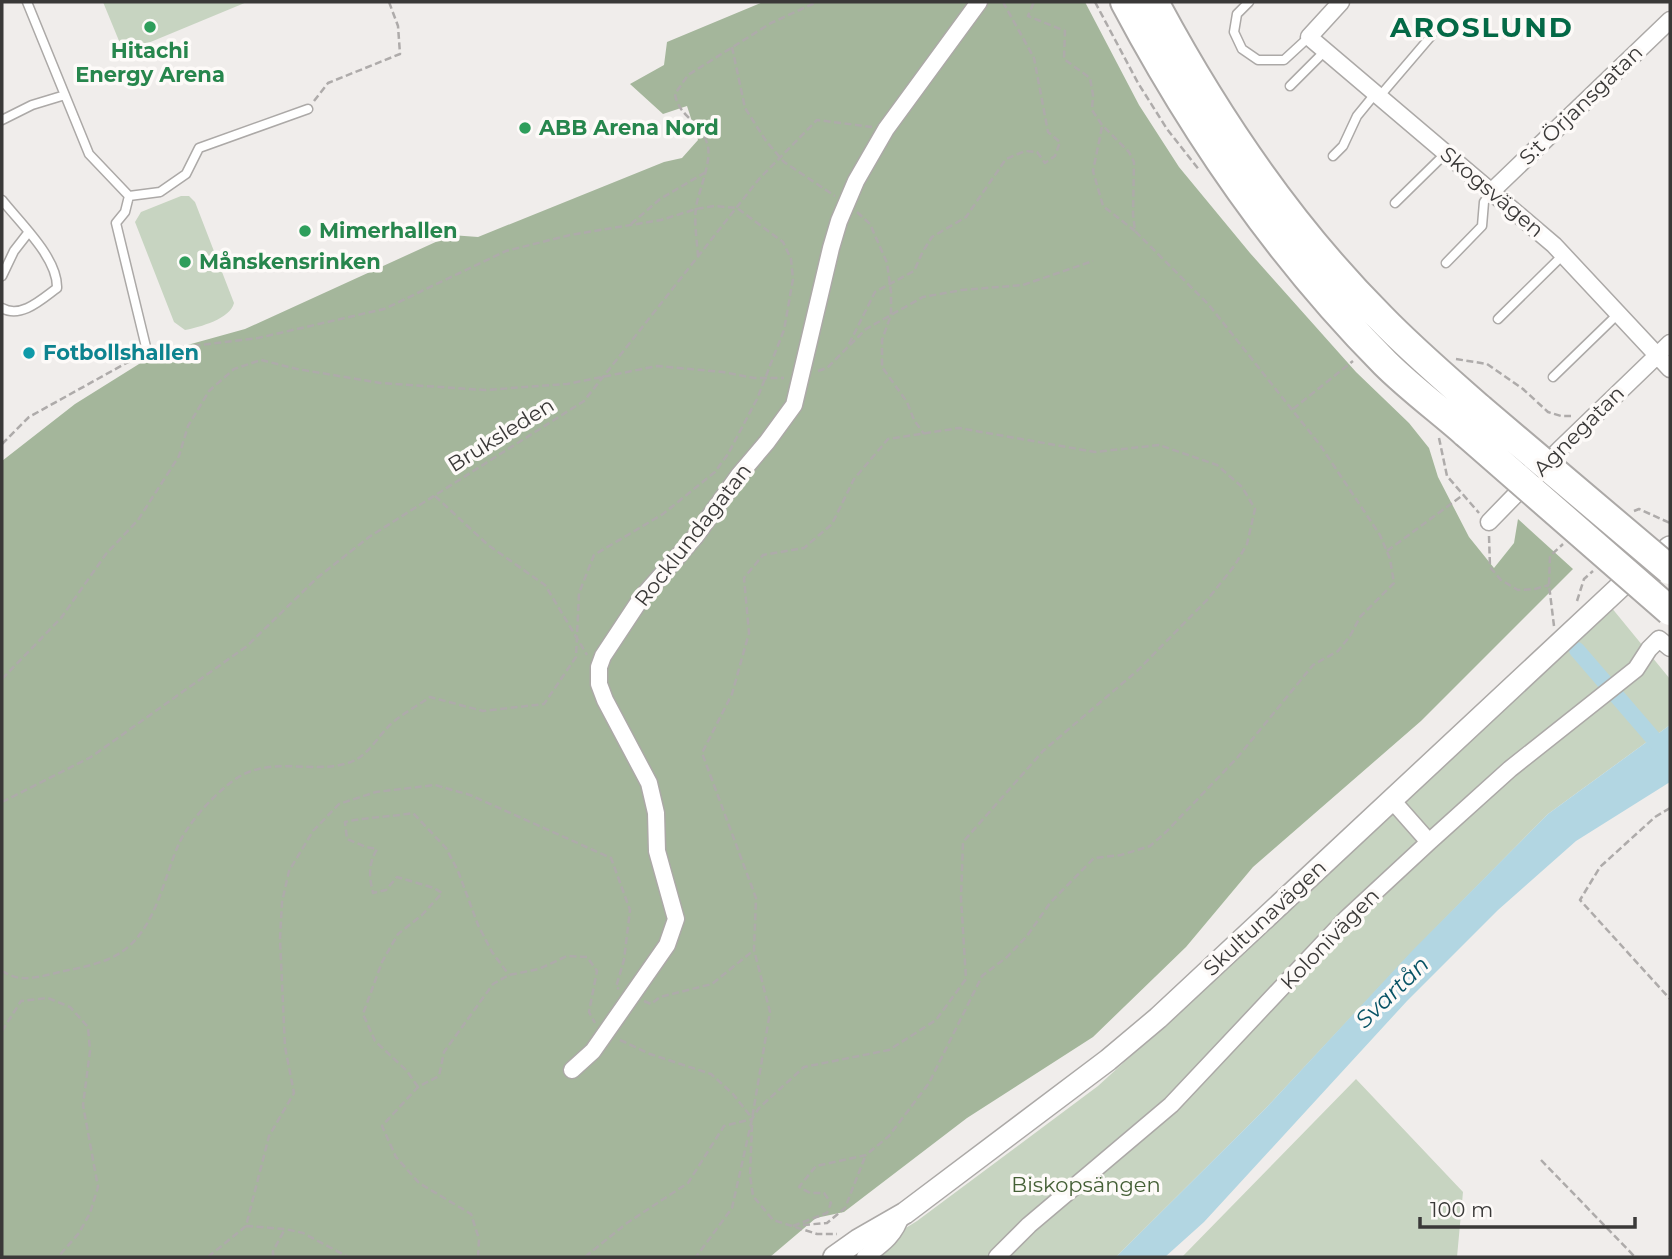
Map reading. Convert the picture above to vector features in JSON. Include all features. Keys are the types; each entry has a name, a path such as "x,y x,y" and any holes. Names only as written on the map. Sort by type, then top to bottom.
{"highway":[{"path":"1125,2 1160,68 1240,191 1284,250 1360,336 1388,366 1670,611"},
{"path":"1154,2 1189,67 1242,150 1334,267 1381,318 1480,408 1670,570"}],"street":[{"name":"Rocklundagatan","path":"599,667 612,639 642,597 695,537 794,405 831,248 847,203 868,158 886,129 979,2"},
{"path":"1316,43 1341,2"},
{"name":"S:t Örjansgatan","path":"1492,191 1670,20"},
{"name":"Skogsvägen","path":"1316,43 1492,191 1563,255 1670,369"},
{"name":"Agnegatan","path":"1489,522 1670,342"},
{"name":"Skultunavägen","path":"834,1257 901,1215 1108,1060 1158,1018 1621,586 1670,547"},
{"name":"Kolonivägen","path":"997,1257 1029,1226 1171,1105 1347,918 1429,842 1510,769 1636,669 1659,639 1670,648"},
{"path":"572,1070 593,1051 667,946 676,919 657,851 656,813 649,783 605,700 599,684 599,667"},
{"path":"1391,799 1429,842"},
{"path":"865,1257 893,1233 898,1227 901,1215"}],"lane":[{"path":"27,2 89,154 129,196"},
{"path":"1249,2 1237,14 1234,32 1242,49 1258,60 1284,60 1316,43"},
{"path":"1333,156 1343,146 1357,116 1432,35"},
{"path":"1290,86 1316,43"},
{"path":"2,120 32,105 65,94"},
{"path":"129,196 160,192 178,180 186,174 199,148 308,109"},
{"path":"1395,203 1446,153"},
{"path":"1447,263 1482,226 1484,202 1492,191"},
{"path":"129,196 125,212 116,223 147,351"},
{"path":"2,200 53,265 57,288 27,309 11,311 2,308"},
{"path":"2,276 14,251 28,233"},
{"path":"1499,319 1563,255"},
{"path":"1553,377 1619,313"}],"path":[{"path":"308,109 328,83 400,54 398,26 388,2"},
{"path":"698,257 696,209 706,172 709,145 699,125 676,105 674,94 688,75 771,23 817,2"},
{"path":"847,347 875,292 914,271 932,237 966,217 1006,159 1025,151 1038,152 1045,163 1055,156 1060,142 1048,132 1034,58 1003,2"},
{"path":"1034,2 1028,16 1065,31 1065,59 1090,78 1092,110 1102,125 1129,152 1134,162 1135,230"},
{"path":"732,47 745,108 766,141 780,157 813,183 847,203 870,224 887,263 890,283 891,315 882,340 882,367 907,402 914,420 925,433"},
{"name":"Bruksleden","path":"2,802 90,757 247,646 317,578 369,537 584,401 760,178 817,120 886,129"},
{"path":"793,1226 827,1213 831,1203 824,1193 810,1193 799,1186 816,1166 866,1155 889,1136 929,1083 982,976 1007,957 1027,936 1050,903 1094,858 1121,855 1150,846 1192,806 1252,740 1313,665 1338,651 1360,617 1394,583 1387,551 1380,535 1363,507 1292,410 1209,305 1135,230 1103,206 1093,171 1102,125"},
{"path":"631,224 660,198 706,172"},
{"path":"2,444 29,417 147,351 258,338 384,309 506,251 537,242 661,220 714,206 737,208 783,242 791,259 793,279 784,330 740,432 715,472 663,514 594,555 579,593 576,657 544,704 483,710 430,697 391,724 363,755 349,763 259,769 232,781 195,818 178,846 144,928 124,950 96,965 63,971 20,978 2,971"},
{"path":"2,679 61,618 106,554 138,520 179,456 188,426 209,391 234,369 261,360 310,372 380,383 485,390 522,389 603,378 657,366 765,378 801,378 827,368 866,329 923,297 962,290 1023,285 1093,261"},
{"path":"1292,410 1356,359"},
{"path":"1463,368 1453,359 1487,364 1523,389 1548,412 1561,416 1584,416 1586,424"},
{"path":"696,1257 732,1208 752,1119 770,1012 754,950 756,898 702,753 733,694 749,633 744,578 763,555 804,548 832,524 854,479 888,439 959,428 1095,452 1159,445 1217,465 1242,487 1255,509 1247,544 1235,565 1208,599 1137,671 1043,751 963,842 961,898 966,979 936,1020 889,1050 804,1067 759,1108 752,1119 750,1175 753,1196 773,1220 817,1234 844,1234"},
{"path":"1437,431 1447,476 1475,510 1489,522 1490,567 1501,580 1518,590 1549,585"},
{"path":"1387,551 1463,495"},
{"path":"435,496 488,545 545,585 586,653 599,667"},
{"path":"208,1257 246,1226 269,1136 295,1094 285,1047 280,939 282,902 289,871 313,831 339,804 376,792 435,785 470,795 611,858 630,910 624,960 616,987 651,1004 660,996 712,984 754,950"},
{"path":"1670,808 1655,817 1600,867 1580,900 1670,999"},
{"path":"418,1087 407,1071 375,1041 363,1014 382,962 398,934 422,915 442,893 397,877 386,890 373,894 370,862 377,849 347,839 345,822 366,817 412,813 446,848 483,934 509,975"},
{"path":"478,1257 479,1239 471,1214 419,1183 396,1157 382,1126 418,1087 439,1076 444,1052 493,984 509,975 539,969 567,956 587,957 597,971 589,1012 599,1029 650,1054 711,1074 733,1094 752,1119"},
{"path":"2,1031 20,1001 48,998 71,1007 89,1027 90,1051 83,1105 98,1187 90,1213 79,1233 58,1257"},
{"path":"585,1257 627,1223 688,1183 724,1126 752,1119"},
{"path":"793,1226 827,1223 845,1208 866,1155"},
{"path":"1541,1160 1635,1257"},
{"path":"246,1226 303,1233 348,1257"},
{"path":"273,1257 273,1251 285,1229"}],"green space":[{"name":"Hitachi Energy Arena","path":"103,2 247,2 124,53"},
{"path":"763,2 1085,2 1139,105 1179,167 1250,253 1356,372 1409,423 1429,448 1438,477 1469,537 1494,568 1514,543 1518,519 1573,569 1421,721 1253,867 1186,947 1093,1037 967,1118 844,1212 816,1218 770,1257 2,1257 2,461 75,404 155,354 245,329 451,235 478,237 664,162 682,158 698,140 687,106 663,114 630,84 664,65 667,42"},
{"name":"Månskensrinken","path":"181,196 189,196 195,202 234,303 221,318 185,330 174,322 135,222 141,212"},
{"name":"Biskopsängen","path":"1611,607 1670,679 1670,725 1548,814 1413,951 1265,1109 1116,1257 859,1257 917,1221 1098,1086 1273,926 1423,780"},
{"path":"1356,1079 1463,1192 1457,1257 1182,1257"}],"water":[{"name":"Svartån","path":"1670,725 1670,782 1576,841 1498,910 1407,1001 1204,1222 1165,1257 1116,1257 1265,1109 1413,950 1548,814"}],"waterway":[{"path":"1577,650 1665,752"}],"place":[{"name":"Hitachi Energy Arena","path":"150,27"},
{"name":"ABB Arena Nord","path":"525,128"},
{"name":"Mimerhallen","path":"305,231"},
{"name":"Månskensrinken","path":"185,262"},
{"name":"Fotbollshallen","path":"29,353"}],"district":[{"name":"AROSLUND","path":"1482,27"}]}
